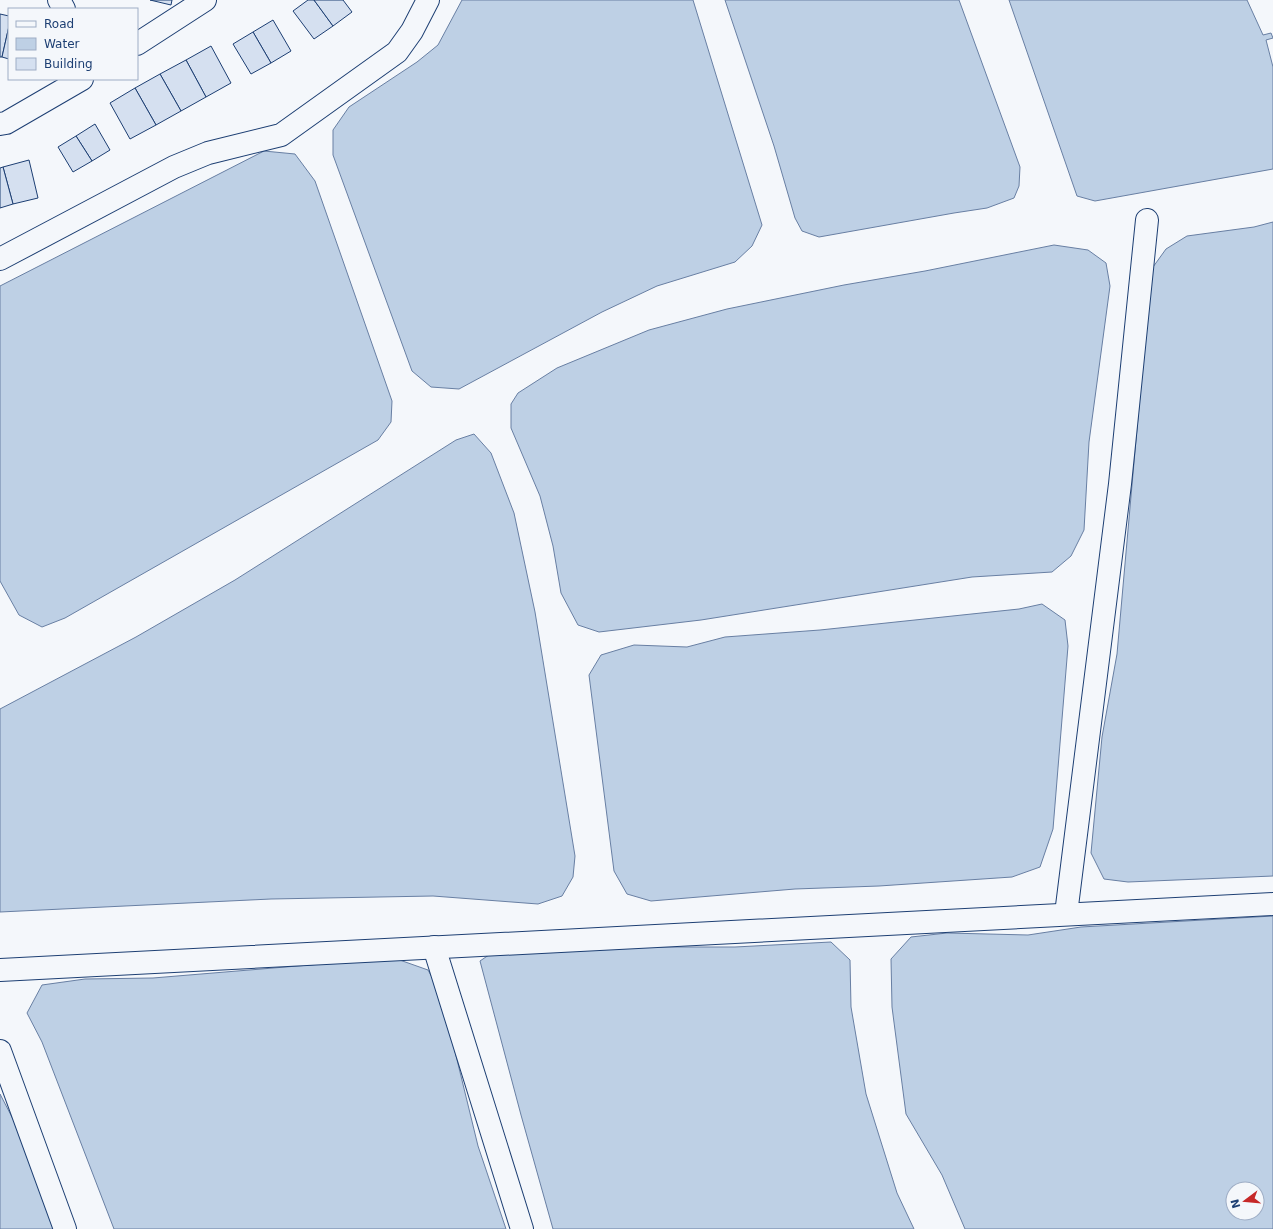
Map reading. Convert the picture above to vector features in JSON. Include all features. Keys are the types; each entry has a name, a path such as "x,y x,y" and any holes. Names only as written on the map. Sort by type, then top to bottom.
{"street":[{"path":"138,43 205,0"},
{"path":"0,259 174,167 208,153 281,135 397,52 412,31 428,0"},
{"path":"0,124 6,123 80,80"},
{"path":"1066,914 1120,484 1147,220"},
{"path":"0,970 1273,904"},
{"path":"434,947 522,1229"},
{"path":"0,1051 65,1229"}],"water":[{"path":"462,0 693,0 762,225 752,246 735,262 657,286 602,312 459,389 431,387 412,371 333,155 333,130 349,107 417,62 438,45"},
{"path":"725,0 959,0 1020,167 1019,186 1014,198 987,208 819,237 802,231 795,218 774,146"},
{"path":"1009,0 1247,0 1263,35 1271,33 1273,38 1266,40 1273,67 1273,169 1095,201 1077,196"},
{"path":"264,151 295,154 315,181 392,401 391,422 378,440 65,618 42,627 19,615 0,581 0,286"},
{"path":"1273,222 1273,876 1128,882 1104,879 1091,853 1102,737 1117,654 1140,395 1141,325 1148,274 1166,249 1187,236 1254,227"},
{"path":"1054,245 1088,250 1106,263 1110,286 1089,442 1084,530 1071,556 1052,572 972,577 701,620 599,632 578,625 561,593 553,546 540,496 511,428 511,404 518,393 557,368 649,330 727,309"},
{"path":"474,434 491,453 514,513 535,612 575,856 573,877 562,896 538,904 433,896 271,899 0,912 0,709 136,637 235,580 456,440"},
{"path":"1042,604 1065,620 1068,646 1053,829 1040,867 1012,877 879,886 795,889 651,901 627,894 614,871 589,675 601,655 634,645 687,647 725,637 820,630 1019,609"},
{"path":"1273,916 1273,1229 965,1229 942,1175 906,1114 892,1007 891,959 911,937 947,933 1028,935 1081,927"},
{"path":"831,942 850,960 851,1007 866,1094 897,1193 914,1229 553,1229 480,961 505,944 607,947 735,947"},
{"path":"394,958 428,970 441,994 478,1146 506,1229 114,1229 42,1042 27,1013 42,985 85,979 153,978"},
{"path":"0,1094 52,1194 66,1229 0,1229"}],"building":[{"path":"150,0 172,0 171,5"},
{"path":"308,0 314,0 333,26 314,39 293,11"},
{"path":"314,0 343,0 352,12 333,26"},
{"path":"0,14 8,16 8,30 2,57 0,57"},
{"path":"273,20 291,51 271,63 253,32"},
{"path":"8,30 8,59 2,57"},
{"path":"253,32 271,63 251,74 233,44"},
{"path":"211,46 231,83 206,97 186,60"},
{"path":"186,60 206,97 181,111 160,74"},
{"path":"160,74 181,111 156,125 135,88"},
{"path":"135,88 156,125 130,139 110,103"},
{"path":"95,124 110,150 92,161 76,136"},
{"path":"76,136 92,161 73,172 58,147"},
{"path":"29,160 38,198 13,204 3,167"},
{"path":"3,167 13,204 0,208 0,168"}]}
